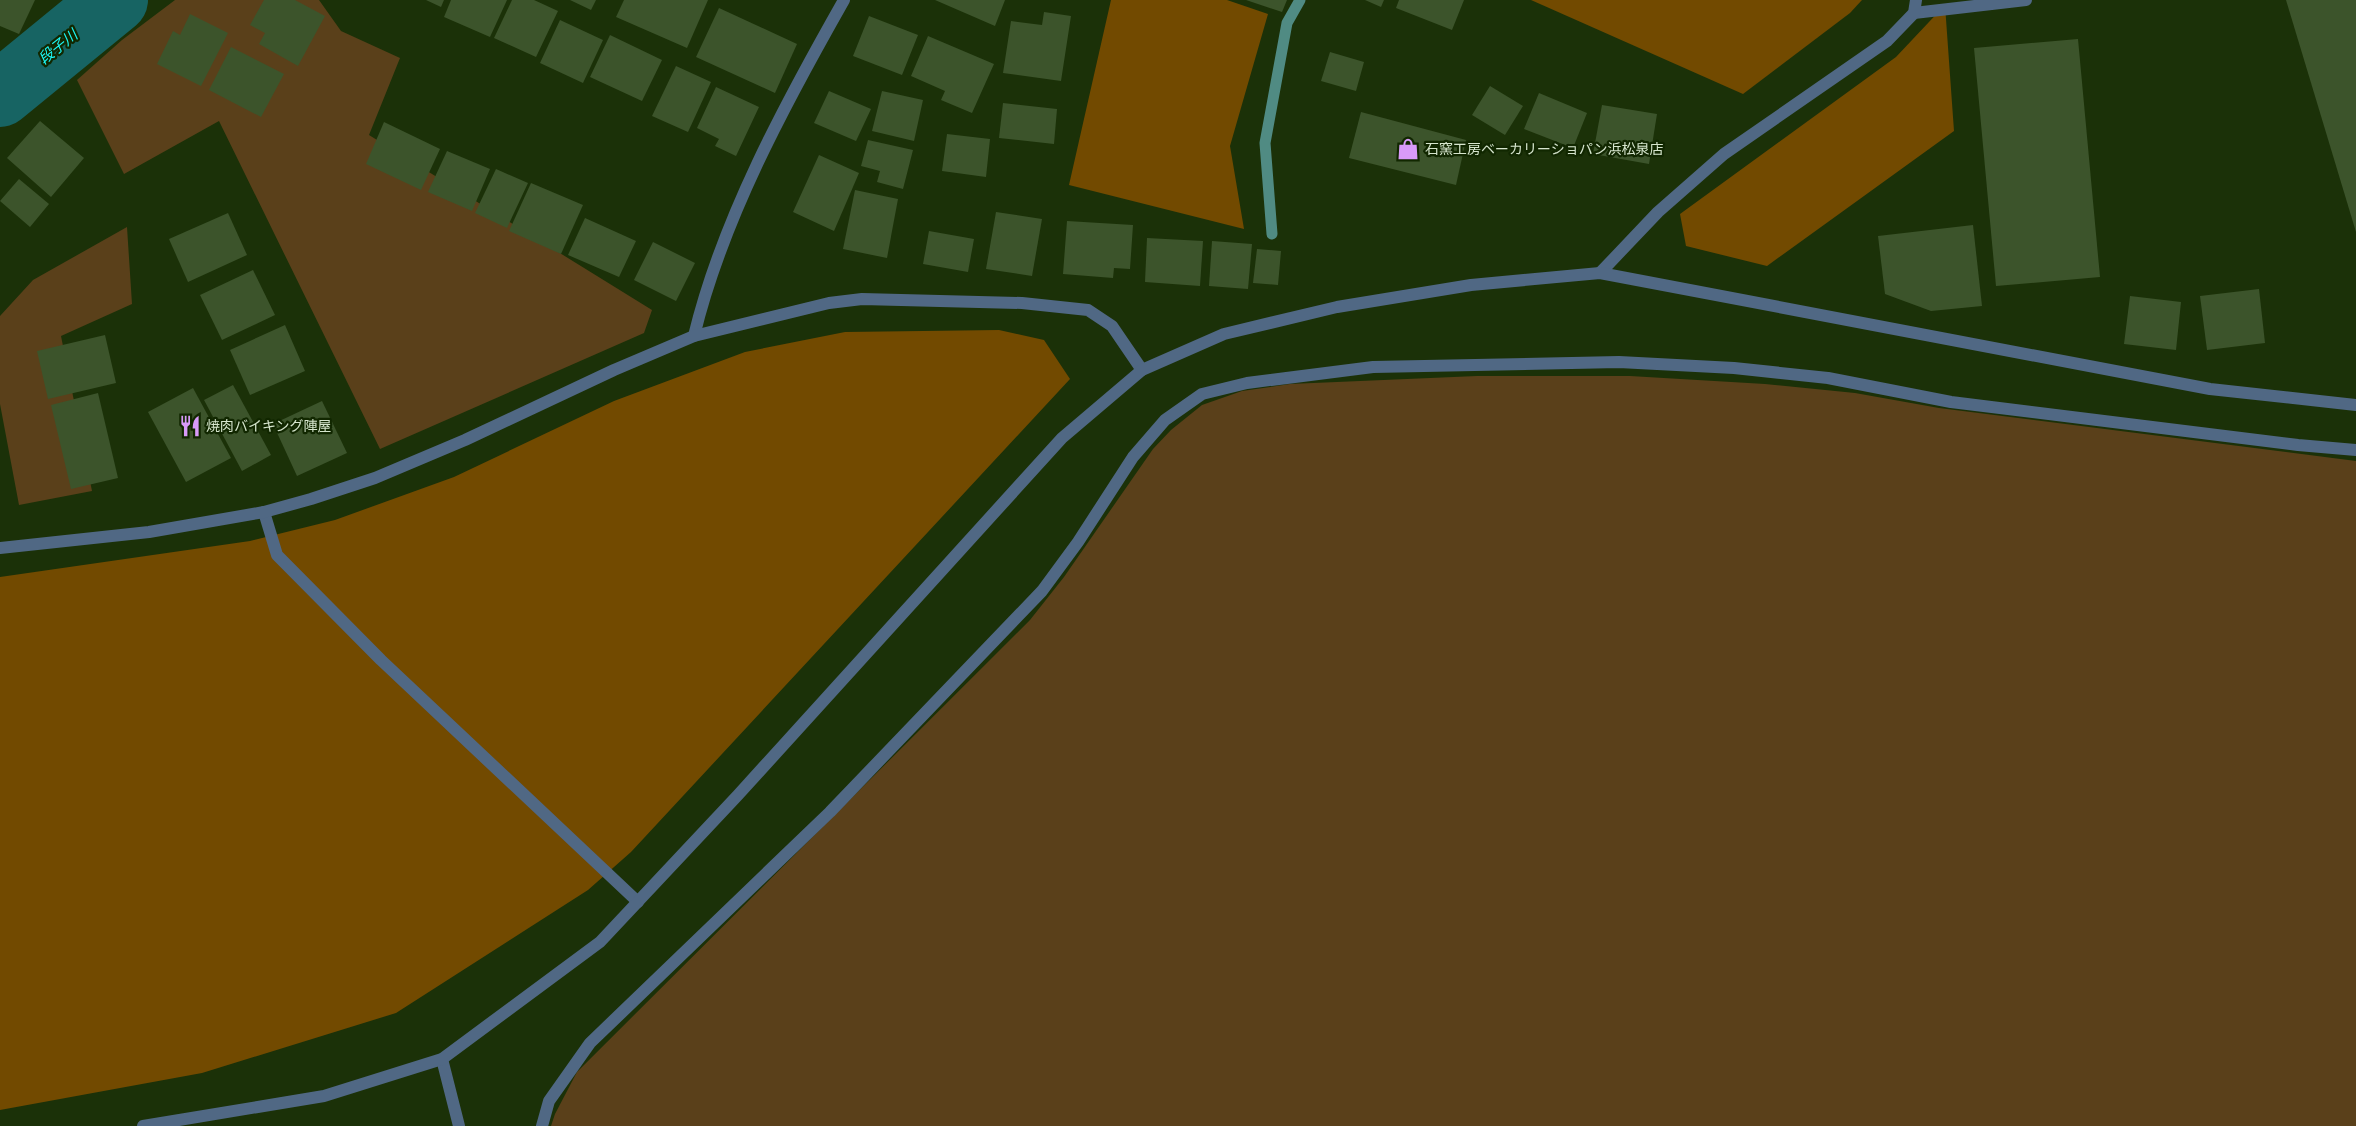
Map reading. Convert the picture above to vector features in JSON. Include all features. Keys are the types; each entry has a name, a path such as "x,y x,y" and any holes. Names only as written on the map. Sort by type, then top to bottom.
{"street":[{"path":"694,336 702,304 747,184 844,0"},
{"path":"1600,273 1658,212 1724,154 1887,42 1914,13 1916,0"},
{"path":"1914,13 2026,0"},
{"path":"143,1126 324,1096 442,1059 600,942 738,796 1062,438 1142,370 1224,334 1337,307 1471,285 1600,273 2210,389 2356,405"},
{"path":"0,548 149,532 264,512 375,478 465,440 614,370 694,336 829,302 862,299 1022,303 1088,310 1112,326 1142,370"},
{"path":"542,1126 549,1101 590,1043 830,812 1042,592 1078,542 1133,457 1165,420 1202,394 1247,383 1373,367 1619,362 1734,368 1828,378 1951,402 2288,444 2356,450"},
{"path":"264,512 277,555 381,660 638,902"},
{"path":"442,1059 460,1126"}],"shaded area":[{"path":"175,0 319,0 341,31 400,58 369,135 652,310 644,333 380,449 219,121 124,174 77,80 122,40"},
{"path":"1111,0 1227,0 1268,14 1230,146 1244,229 1069,185"},
{"path":"1531,0 1862,0 1850,13 1743,94"},
{"path":"1945,5 1954,131 1767,266 1686,246 1680,214 1896,57"},
{"path":"127,227 132,304 61,336 92,491 19,505 0,404 0,316 33,280"},
{"path":"999,330 1044,340 1070,379 631,852 588,890 396,1013 202,1073 0,1110 0,577 250,541 335,520 454,477 614,401 745,352 845,332"},
{"path":"1477,376 1630,376 1765,384 1855,393 1939,408 2356,461 2356,1126 551,1126 555,1114 577,1072 1030,620 1064,577 1153,449 1171,430 1202,405 1242,391 1290,384"}],"building":[{"path":"0,0 35,0 19,34 0,26"},
{"path":"264,0 295,0 325,16 298,66 259,44 265,33 250,25"},
{"path":"426,0 444,0 441,7"},
{"path":"451,0 507,0 490,37 444,17"},
{"path":"512,0 534,0 558,11 536,57 494,38"},
{"path":"570,0 596,0 591,10"},
{"path":"624,0 708,0 687,48 616,17"},
{"path":"935,0 1005,0 995,26"},
{"path":"1246,0 1287,0 1282,12"},
{"path":"1365,0 1384,0 1381,7"},
{"path":"1399,0 1464,0 1452,30 1396,8"},
{"path":"2286,0 2356,0 2356,232"},
{"path":"719,8 797,44 775,93 696,57"},
{"path":"1044,12 1071,16 1061,81 1003,73 1011,21 1042,25"},
{"path":"190,14 228,33 201,86 157,64 173,31 180,35"},
{"path":"869,16 918,35 902,75 853,56"},
{"path":"560,20 603,40 583,83 540,63"},
{"path":"610,35 662,60 642,101 590,77"},
{"path":"928,36 994,64 972,113 941,100 945,91 911,76"},
{"path":"2078,39 2100,277 1996,286 1974,48"},
{"path":"231,47 284,74 261,117 209,90"},
{"path":"1330,52 1364,62 1356,91 1321,81"},
{"path":"676,66 711,82 688,132 652,116"},
{"path":"1490,86 1523,106 1505,135 1472,115"},
{"path":"716,87 759,107 736,156 715,146 719,139 697,128"},
{"path":"829,91 871,109 856,141 814,123"},
{"path":"882,91 923,100 914,141 872,131"},
{"path":"1539,93 1587,113 1573,148 1524,129"},
{"path":"1003,103 1057,109 1054,144 999,138"},
{"path":"1602,105 1657,114 1649,164 1593,154"},
{"name":"石窯工房ベーカリーショパン浜松泉店","path":"1361,112 1466,140 1456,185 1349,158"},
{"path":"40,121 84,158 51,197 7,158"},
{"path":"384,122 440,149 421,190 366,164"},
{"path":"947,134 990,139 986,177 942,171"},
{"path":"868,140 913,150 903,189 877,182 880,171 861,166"},
{"path":"447,151 490,169 472,211 428,192"},
{"path":"819,155 859,173 834,231 793,212"},
{"path":"496,169 528,183 507,228 475,213"},
{"path":"19,179 49,204 30,227 0,201"},
{"path":"531,183 583,205 561,254 509,231"},
{"path":"855,190 898,199 887,258 843,249"},
{"path":"996,212 1042,219 1032,276 986,269"},
{"path":"228,213 247,255 188,282 169,239"},
{"path":"585,218 636,241 619,277 568,255"},
{"path":"1067,221 1133,225 1130,269 1114,268 1113,278 1063,274"},
{"path":"1973,225 1982,306 1931,311 1885,294 1878,236"},
{"path":"929,231 974,239 968,272 923,264"},
{"path":"1147,238 1203,241 1200,286 1145,282"},
{"path":"1212,241 1252,244 1248,289 1209,286"},
{"path":"653,242 695,263 676,301 634,280"},
{"path":"1257,249 1281,251 1278,285 1253,283"},
{"path":"253,270 275,315 222,340 200,295"},
{"path":"2259,289 2265,343 2207,350 2200,296"},
{"path":"2130,296 2181,302 2176,350 2124,344"},
{"path":"285,325 305,371 250,395 230,350"},
{"path":"105,335 116,383 48,399 37,351"},
{"path":"233,385 271,455 242,471 204,400"},
{"path":"193,388 231,458 186,482 148,412"},
{"path":"98,393 118,478 71,489 51,405"},
{"path":"322,401 347,453 297,476 273,424"}],"waterway":[{"name":"段子川","path":"0,94 115,0"},
{"path":"1272,234 1265,143 1287,23 1300,0"}],"place":[{"name":"石窯工房ベーカリーショパン浜松泉店","path":"1408,149"},
{"name":"焼肉バイキング陣屋","path":"190,426"}]}
